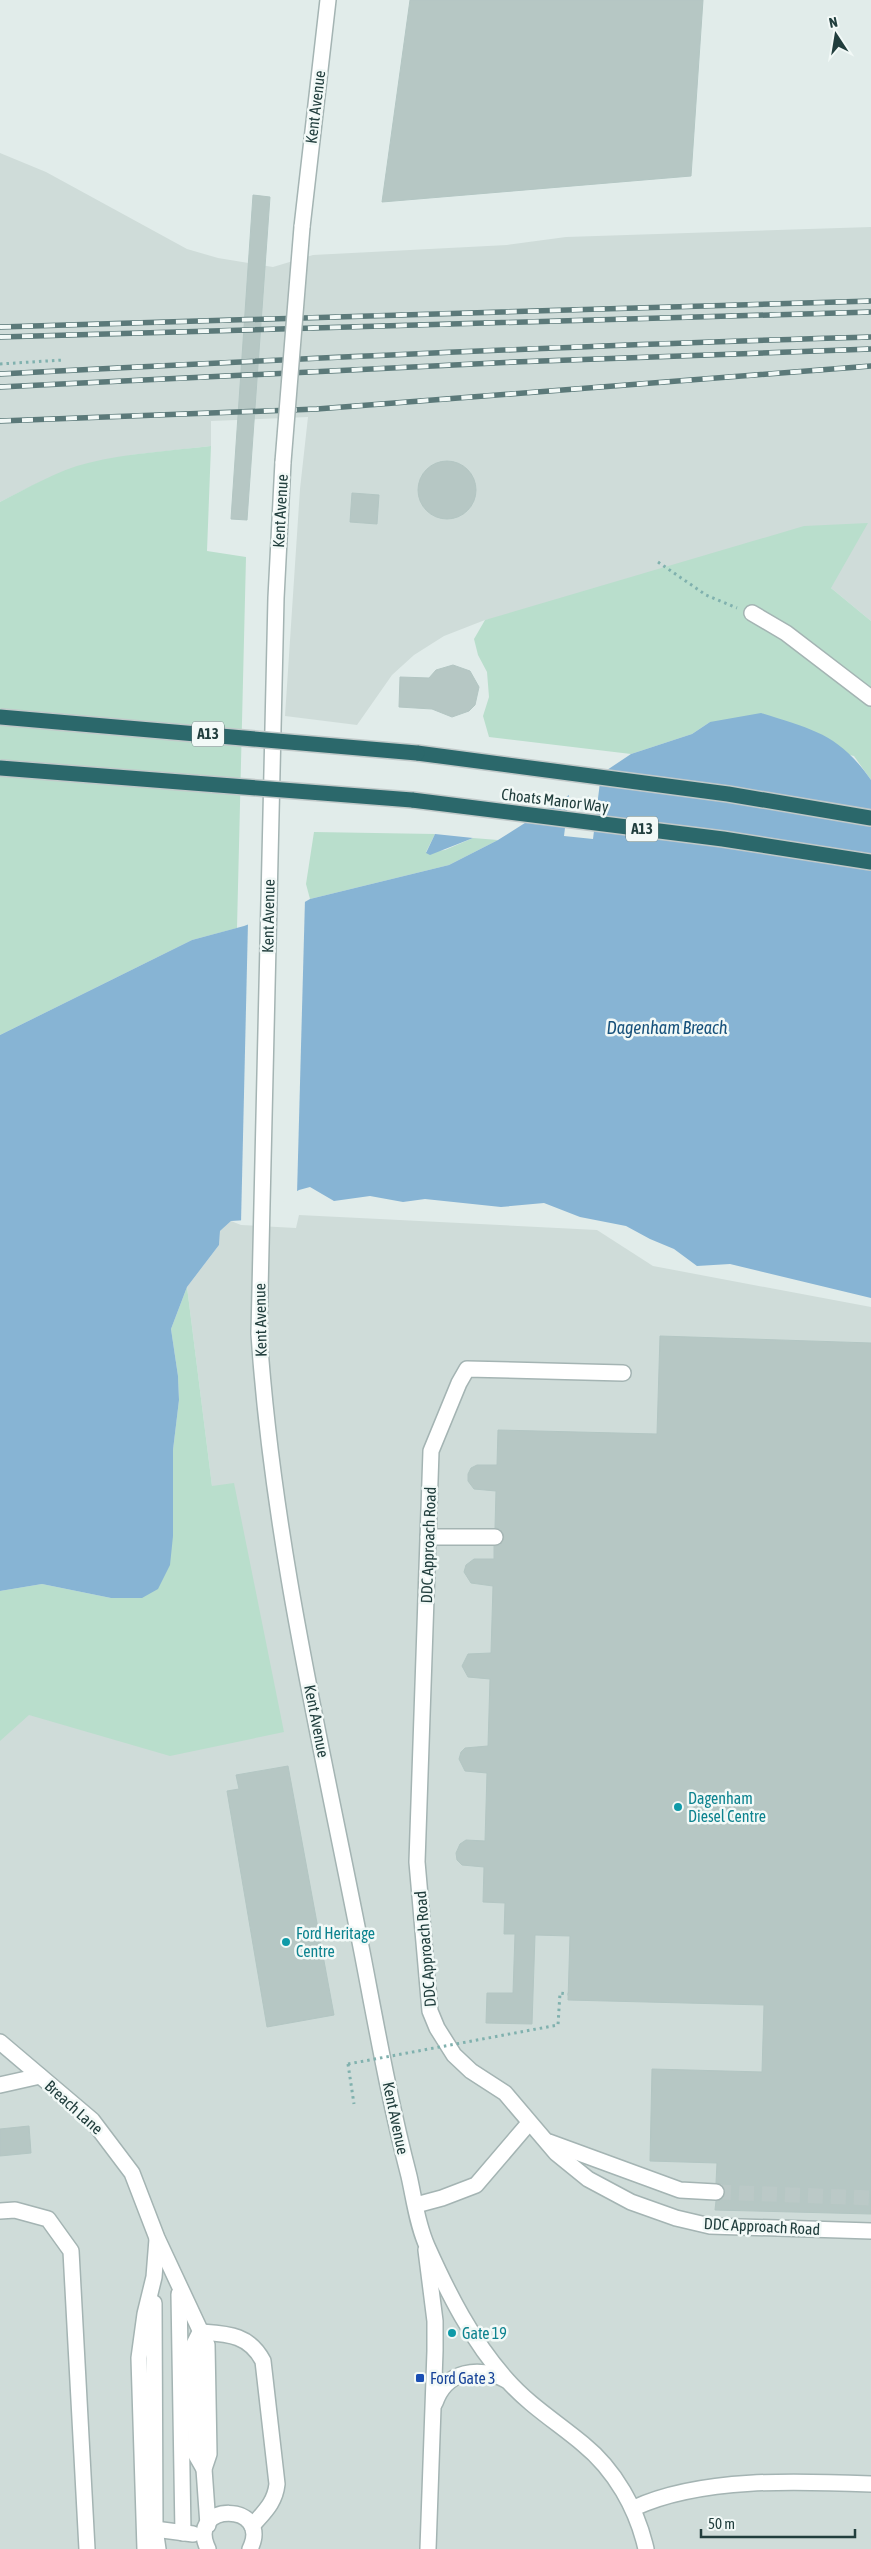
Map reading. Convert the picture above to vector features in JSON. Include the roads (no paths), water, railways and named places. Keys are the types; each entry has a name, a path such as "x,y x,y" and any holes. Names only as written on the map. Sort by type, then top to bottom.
{"highway":[{"name":"Choats Manor Way","path":"0,717 417,752 728,794 871,818"},
{"name":"Choats Manor Way","path":"0,768 412,800 723,839 871,862"}],"street":[{"name":"Kent Avenue","path":"328,0 302,227 283,462 276,598 259,1334 264,1410 293,1600 382,2052 426,2243 459,2314 507,2380 540,2411 587,2446 615,2479 634,2508 646,2549"},
{"path":"752,613 786,633 871,698"},
{"name":"DDC Approach Road","path":"623,1373 467,1369 459,1383 431,1451 417,1862 430,2012 454,2055 471,2071 505,2093 543,2140 588,2179 631,2202 676,2218 710,2226 871,2231"},
{"path":"428,1537 495,1537"},
{"name":"Breach Lane","path":"0,2042 92,2120 132,2172 157,2238 200,2332"},
{"path":"0,2085 40,2076"},
{"path":"416,2205 442,2198 476,2185 529,2123"},
{"path":"543,2140 680,2190 716,2192"},
{"path":"0,2211 15,2210 48,2219 71,2251 87,2549"},
{"path":"145,2549 150,2529 154,2277 157,2238"},
{"path":"426,2243 435,2321 428,2549"},
{"path":"179,2287 183,2533"},
{"path":"207,2536 204,2469 196,2455 194,2344 200,2332 235,2335 254,2348 263,2361 277,2484 276,2496 252,2526"},
{"path":"432,2414 442,2388 460,2374 479,2370 492,2373 507,2380"},
{"path":"634,2508 671,2493 729,2486 804,2482 871,2484"},
{"path":"207,2536 212,2518 226,2512 241,2515 252,2526 253,2541 251,2549"},
{"path":"150,2529 207,2536"},
{"path":"150,2529 158,2549"}],"water":[{"name":"Dagenham Breach","path":"761,713 823,735 847,752 871,780 871,1298 730,1264 697,1266 674,1249 626,1226 580,1217 544,1203 501,1207 425,1199 403,1202 370,1196 334,1201 310,1187 299,1190 247,1220 231,1221 220,1231 219,1245 187,1287 171,1329 178,1376 179,1400 173,1450 173,1536 170,1565 158,1589 142,1598 111,1598 42,1584 0,1591 0,1035 192,940 244,926 296,907 310,899 449,865 498,840 569,795 564,836 593,839 601,774 631,754 692,734 710,722"},
{"path":"435,834 473,838 430,855 426,853"}],"tunnel":[{"path":"716,2192 871,2198"}],"railway":[{"path":"0,327 871,301"},
{"path":"0,337 871,312"},
{"path":"0,374 435,353 871,337"},
{"path":"0,387 514,362 871,349"},
{"path":"0,421 317,409 871,366"}],"place":[{"name":"Dagenham Diesel Centre","path":"678,1807"},
{"name":"Ford Heritage Centre","path":"286,1942"},
{"name":"Gate 19","path":"452,2333"},
{"name":"Ford Gate 3","path":"420,2378"}]}
